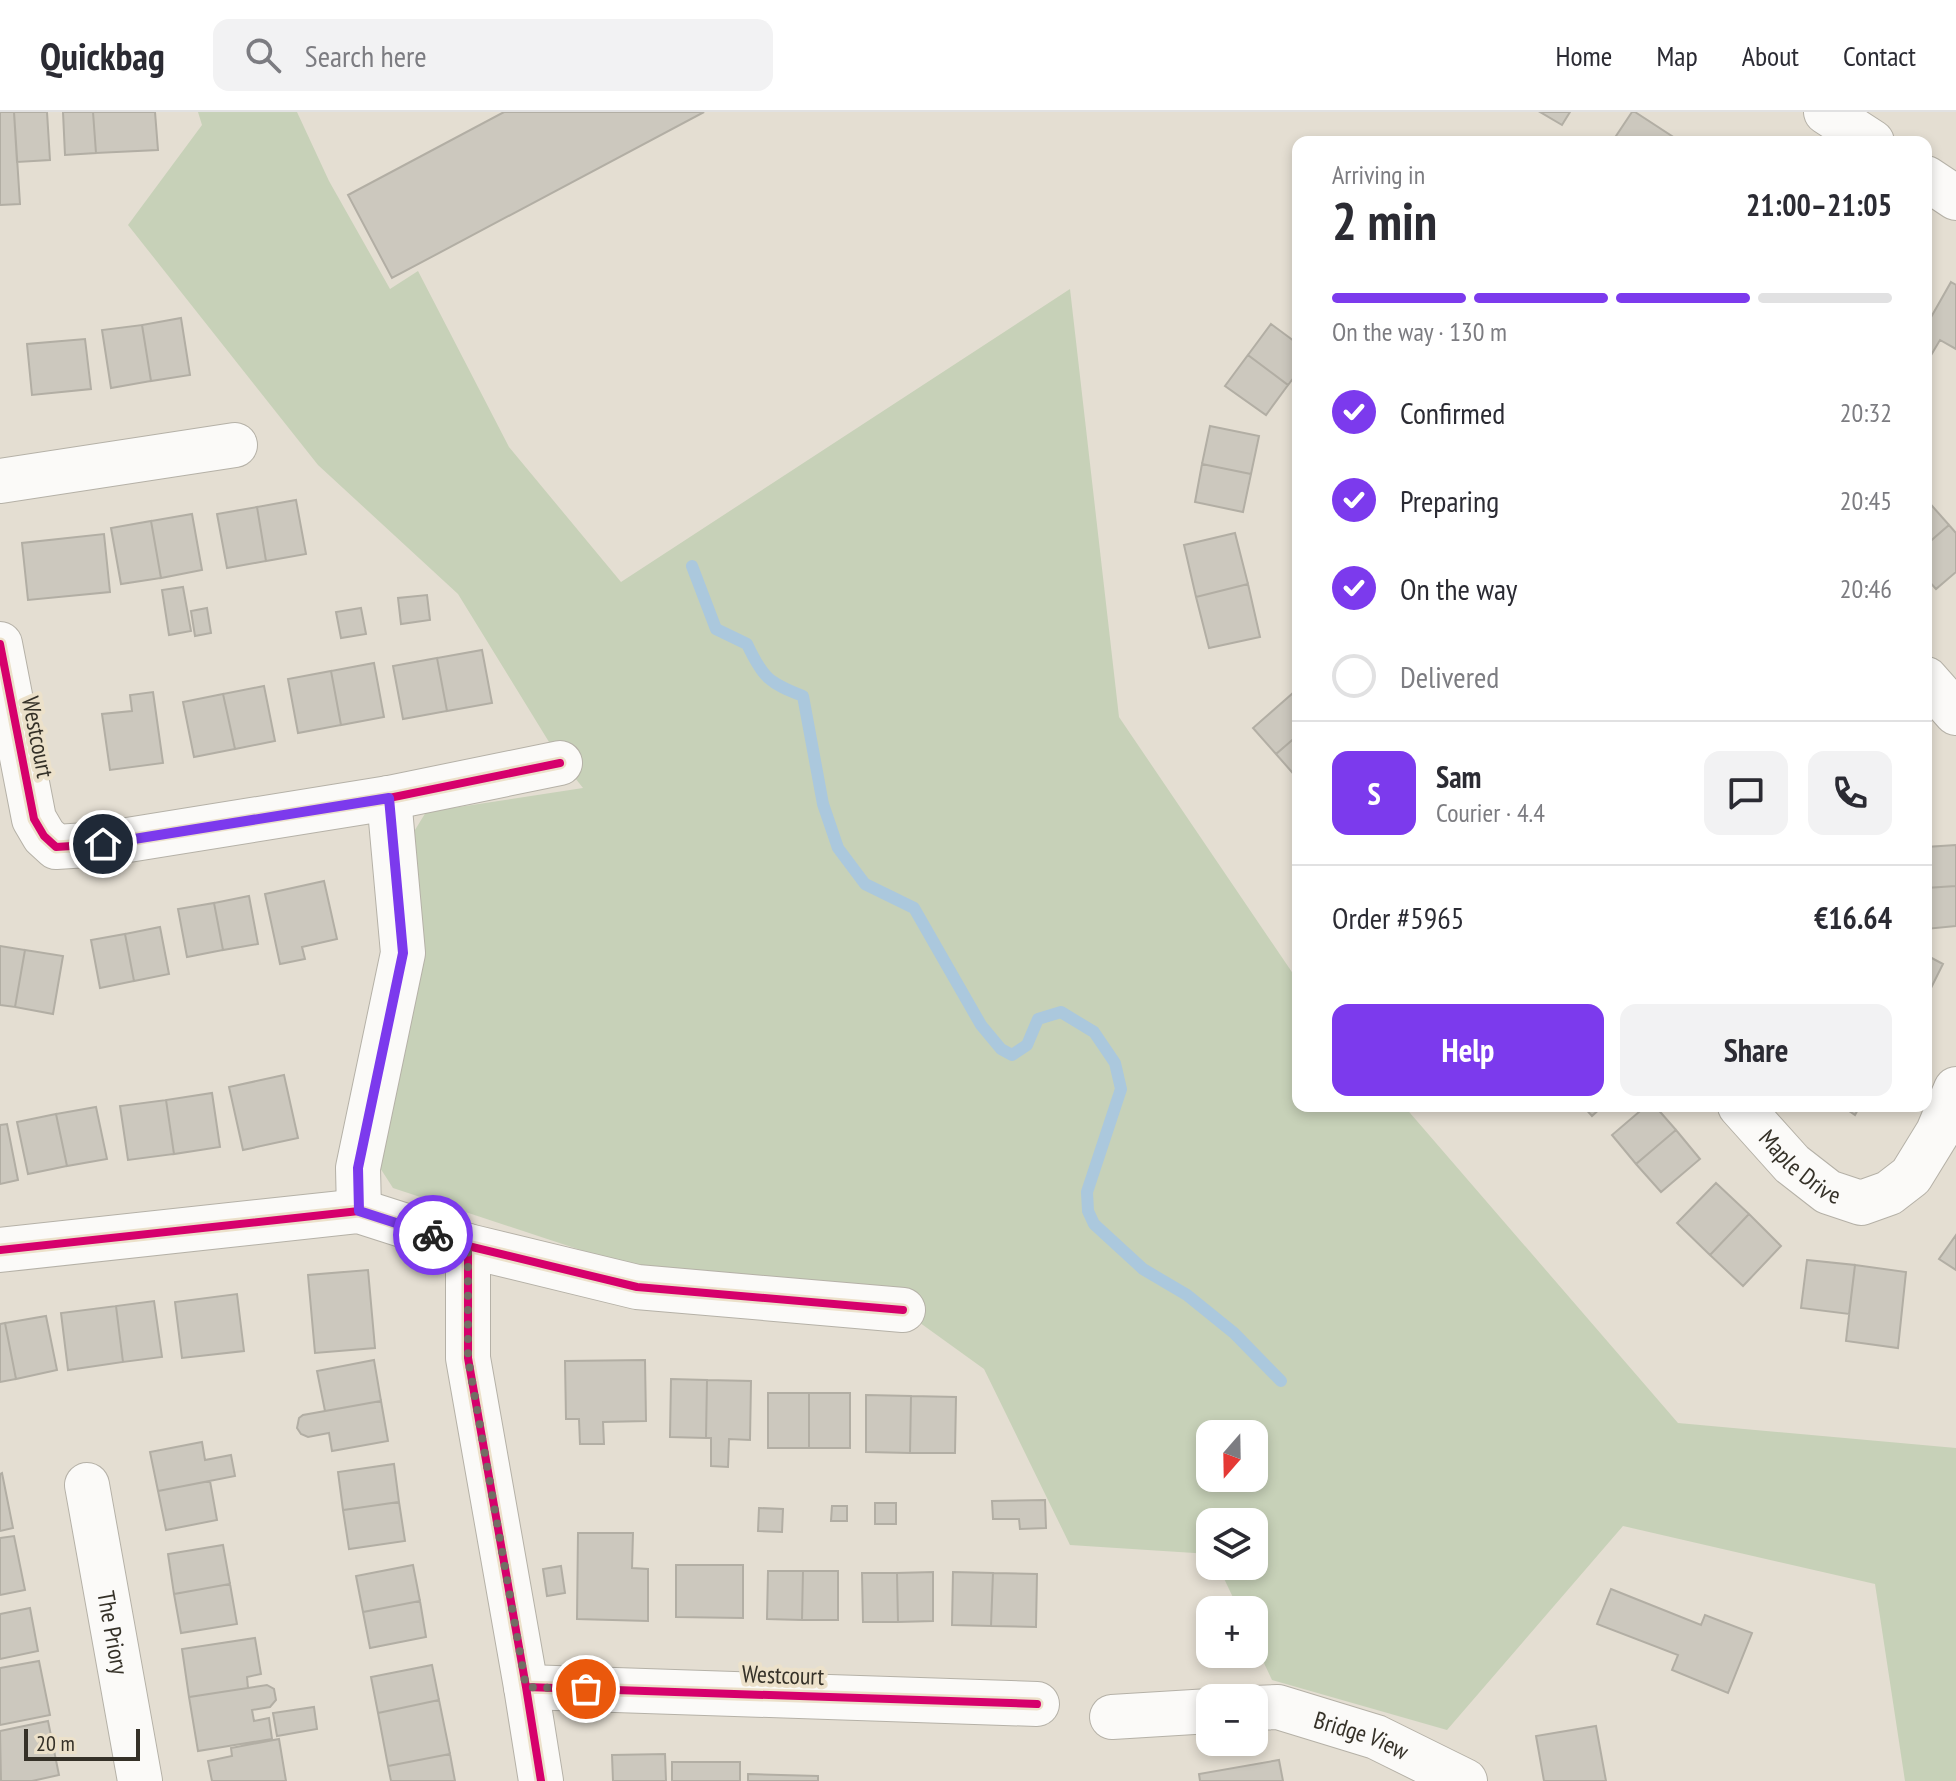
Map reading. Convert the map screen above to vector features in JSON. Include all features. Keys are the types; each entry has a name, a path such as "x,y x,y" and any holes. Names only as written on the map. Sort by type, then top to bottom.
{"street":[{"path":"1826,112 1863,136"},
{"path":"1932,182 1956,198"},
{"path":"0,481 235,445"},
{"name":"Westcourt","path":"0,644 34,819 44,836 56,847 103,844 389,798 560,763"},
{"path":"1932,686 1956,713"},
{"path":"359,1211 358,1168 403,953 389,798"},
{"name":"Maple Drive","path":"1745,1112 1792,1164 1828,1192 1861,1203 1889,1193 1911,1176 1938,1132 1956,1089"},
{"path":"0,1250 359,1211 468,1246 637,1287 903,1310"},
{"path":"468,1246 468,1358 541,1781"},
{"name":"The Priory","path":"87,1485 140,1781"},
{"name":"Westcourt","path":"526,1687 1037,1704"},
{"name":"Bridge View","path":"1268,1707 1278,1707 1376,1737 1465,1781"},
{"path":"1112,1717 1196,1712"}],"green space":[{"path":"198,112 297,112 329,181 390,289 418,271 509,447 621,582 1070,289 1119,717 1292,972 1292,1112 1409,1112 1678,1423 1956,1448 1956,1781 1905,1781 1875,1584 1623,1526 1447,1730 1272,1680 1266,1668 1268,1596 1232,1596 1225,1580 1268,1580 1268,1508 1196,1508 1196,1553 1070,1545 984,1369 873,1289 641,1270 393,1188 375,1160 407,843 426,812 583,788 557,755 458,594 318,465 128,225 202,125"}],"building":[{"path":"0,112 14,112 20,204 0,205"},
{"path":"14,112 47,112 50,160 17,162"},
{"path":"63,112 93,112 96,153 65,155"},
{"path":"93,112 155,112 158,150 96,153"},
{"path":"504,112 704,112 392,278 348,195"},
{"path":"1540,112 1570,112 1562,125"},
{"path":"1635,112 1672,136 1616,136"},
{"path":"1951,282 1956,285 1956,349 1940,340 1932,354 1932,315"},
{"path":"181,318 190,375 151,381 142,325"},
{"path":"1271,324 1292,340 1292,380 1288,385 1248,355"},
{"path":"142,325 151,381 111,388 102,330"},
{"path":"85,339 91,389 32,395 27,344"},
{"path":"1248,355 1288,385 1266,415 1225,386"},
{"path":"1210,426 1259,436 1251,474 1202,464"},
{"path":"1202,464 1251,474 1243,512 1195,502"},
{"path":"296,500 306,554 266,561 257,507"},
{"path":"1932,506 1949,525 1932,540"},
{"path":"257,507 266,561 227,568 217,514"},
{"path":"192,514 202,570 161,578 151,521"},
{"path":"151,521 161,578 121,584 111,528"},
{"path":"1949,525 1956,533 1956,572 1936,589 1932,585 1932,540"},
{"path":"1235,533 1248,584 1196,597 1184,545"},
{"path":"104,534 110,592 28,600 22,543"},
{"path":"1248,584 1260,637 1209,648 1196,597"},
{"path":"183,587 191,631 169,635 162,590"},
{"path":"427,595 430,620 401,624 398,598"},
{"path":"207,608 211,633 195,636 191,611"},
{"path":"361,608 366,634 341,638 336,612"},
{"path":"482,650 492,703 447,711 437,658"},
{"path":"437,658 447,711 403,719 393,666"},
{"path":"374,663 384,717 341,725 331,671"},
{"path":"331,671 341,725 298,733 288,679"},
{"path":"264,686 275,741 235,749 223,694"},
{"path":"153,692 163,763 110,770 102,714 132,711 130,695"},
{"path":"223,694 235,749 194,757 183,702"},
{"path":"1292,694 1292,740 1276,754 1253,728"},
{"path":"1292,740 1292,772 1276,754"},
{"path":"1956,845 1956,886 1932,888 1932,847"},
{"path":"324,881 337,939 302,947 305,959 280,964 265,894"},
{"path":"1956,886 1956,926 1932,928 1932,888"},
{"path":"249,896 258,944 223,950 214,903"},
{"path":"214,903 223,950 187,957 178,909"},
{"path":"160,927 169,974 134,981 125,934"},
{"path":"125,934 134,981 100,988 91,940"},
{"path":"0,946 25,950 15,1007 0,1005"},
{"path":"25,950 63,956 53,1014 15,1007"},
{"path":"1932,958 1943,964 1932,986"},
{"path":"284,1075 298,1138 243,1150 229,1087"},
{"path":"212,1093 220,1147 174,1154 166,1100"},
{"path":"166,1100 174,1154 128,1160 120,1106"},
{"path":"96,1107 107,1159 67,1166 56,1114"},
{"path":"1639,1112 1660,1112 1676,1130 1636,1164 1612,1135"},
{"path":"56,1114 67,1166 28,1174 17,1122"},
{"path":"7,1124 18,1180 0,1184 0,1125"},
{"path":"1676,1130 1700,1159 1661,1192 1636,1164"},
{"path":"1716,1183 1749,1214 1710,1255 1677,1223"},
{"path":"1749,1214 1781,1246 1743,1286 1710,1255"},
{"path":"1956,1235 1956,1270 1939,1259"},
{"path":"1807,1260 1855,1265 1849,1314 1801,1308"},
{"path":"1855,1265 1906,1272 1898,1348 1846,1341"},
{"path":"368,1270 375,1348 315,1353 308,1275"},
{"path":"237,1294 244,1351 182,1358 175,1302"},
{"path":"154,1301 162,1357 123,1362 116,1306"},
{"path":"116,1306 123,1362 68,1370 61,1313"},
{"path":"46,1316 57,1370 16,1379 5,1323"},
{"path":"5,1323 16,1379 0,1382 0,1324"},
{"path":"374,1360 381,1401 325,1411 317,1371"},
{"path":"645,1360 646,1421 603,1422 604,1444 580,1444 579,1419 566,1419 565,1361"},
{"path":"671,1379 707,1380 706,1438 670,1437"},
{"path":"707,1380 751,1381 750,1440 729,1439 728,1467 711,1466 711,1438 706,1438"},
{"path":"768,1393 809,1393 809,1448 768,1448"},
{"path":"809,1393 850,1393 850,1448 809,1448"},
{"path":"866,1395 911,1396 910,1453 866,1452"},
{"path":"911,1396 956,1397 955,1453 910,1453"},
{"path":"381,1401 388,1441 332,1451 329,1433 308,1437 297,1428 303,1415"},
{"path":"202,1442 205,1460 231,1455 235,1476 158,1491 150,1452"},
{"path":"394,1464 399,1502 343,1510 338,1472"},
{"path":"0,1474 13,1528 0,1531"},
{"path":"210,1481 217,1520 166,1530 158,1491"},
{"path":"1045,1500 1046,1528 1020,1529 1019,1519 993,1519 992,1501"},
{"path":"399,1502 405,1541 349,1549 343,1510"},
{"path":"875,1503 896,1503 896,1524 875,1524"},
{"path":"832,1506 847,1506 847,1521 831,1521"},
{"path":"759,1508 783,1509 782,1532 758,1531"},
{"path":"578,1533 633,1533 632,1568 648,1569 648,1621 577,1619"},
{"path":"14,1536 25,1590 0,1595 0,1538"},
{"path":"223,1545 230,1584 174,1594 168,1554"},
{"path":"413,1565 420,1601 363,1612 356,1576"},
{"path":"676,1565 743,1565 743,1618 676,1617"},
{"path":"561,1566 565,1593 547,1596 543,1569"},
{"path":"768,1571 803,1571 802,1620 767,1619"},
{"path":"803,1571 838,1571 838,1620 802,1620"},
{"path":"933,1572 933,1621 898,1622 897,1573"},
{"path":"953,1572 993,1573 991,1626 952,1625"},
{"path":"862,1573 897,1573 898,1622 863,1622"},
{"path":"993,1573 1037,1574 1036,1627 991,1626"},
{"path":"230,1584 237,1624 181,1633 174,1594"},
{"path":"1611,1589 1701,1625 1705,1615 1752,1633 1728,1693 1672,1670 1678,1655 1597,1624"},
{"path":"420,1601 426,1637 370,1648 363,1612"},
{"path":"30,1608 38,1651 0,1659 0,1614"},
{"path":"255,1638 261,1674 247,1677 248,1688 189,1697 182,1649"},
{"path":"39,1661 50,1715 0,1725 0,1668"},
{"path":"432,1665 439,1700 378,1713 371,1677"},
{"path":"267,1685 274,1689 276,1700 270,1707 252,1710 254,1721 269,1718 272,1739 198,1751 189,1697"},
{"path":"439,1700 450,1754 388,1766 378,1713"},
{"path":"314,1707 317,1729 277,1736 273,1713"},
{"path":"48,1721 59,1775 32,1781 1,1781 0,1731"},
{"path":"1596,1726 1606,1781 1544,1781 1536,1736"},
{"path":"279,1739 286,1781 212,1781 208,1761 232,1756 231,1748"},
{"path":"450,1754 455,1781 391,1781 388,1766"},
{"path":"665,1754 666,1781 613,1781 612,1755"},
{"path":"1279,1760 1283,1781 1200,1781 1199,1774"},
{"path":"672,1762 740,1762 740,1781 672,1781"},
{"path":"748,1774 818,1776 818,1781 748,1781"}],"waterway":[{"path":"692,566 716,629 747,644 768,678 803,696 823,804 838,848 865,884 914,908 981,1025 1001,1049 1012,1055 1027,1045 1038,1019 1061,1012 1094,1032 1115,1063 1121,1089 1087,1192 1088,1211 1094,1224 1143,1269 1187,1295 1234,1333 1281,1381"}],"cycle path":[{"path":"0,644 34,819 44,836 56,847 103,844 389,798 560,763"},
{"path":"0,1250 359,1211 468,1246 637,1287 903,1310"},
{"path":"468,1246 468,1358 541,1781"},
{"path":"526,1687 1037,1704"}],"way so far":[{"path":"433,1235 468,1246 468,1358 526,1687 586,1689"}],"route":[{"path":"103,844 389,798 403,953 358,1168 359,1211 433,1235"}]}
